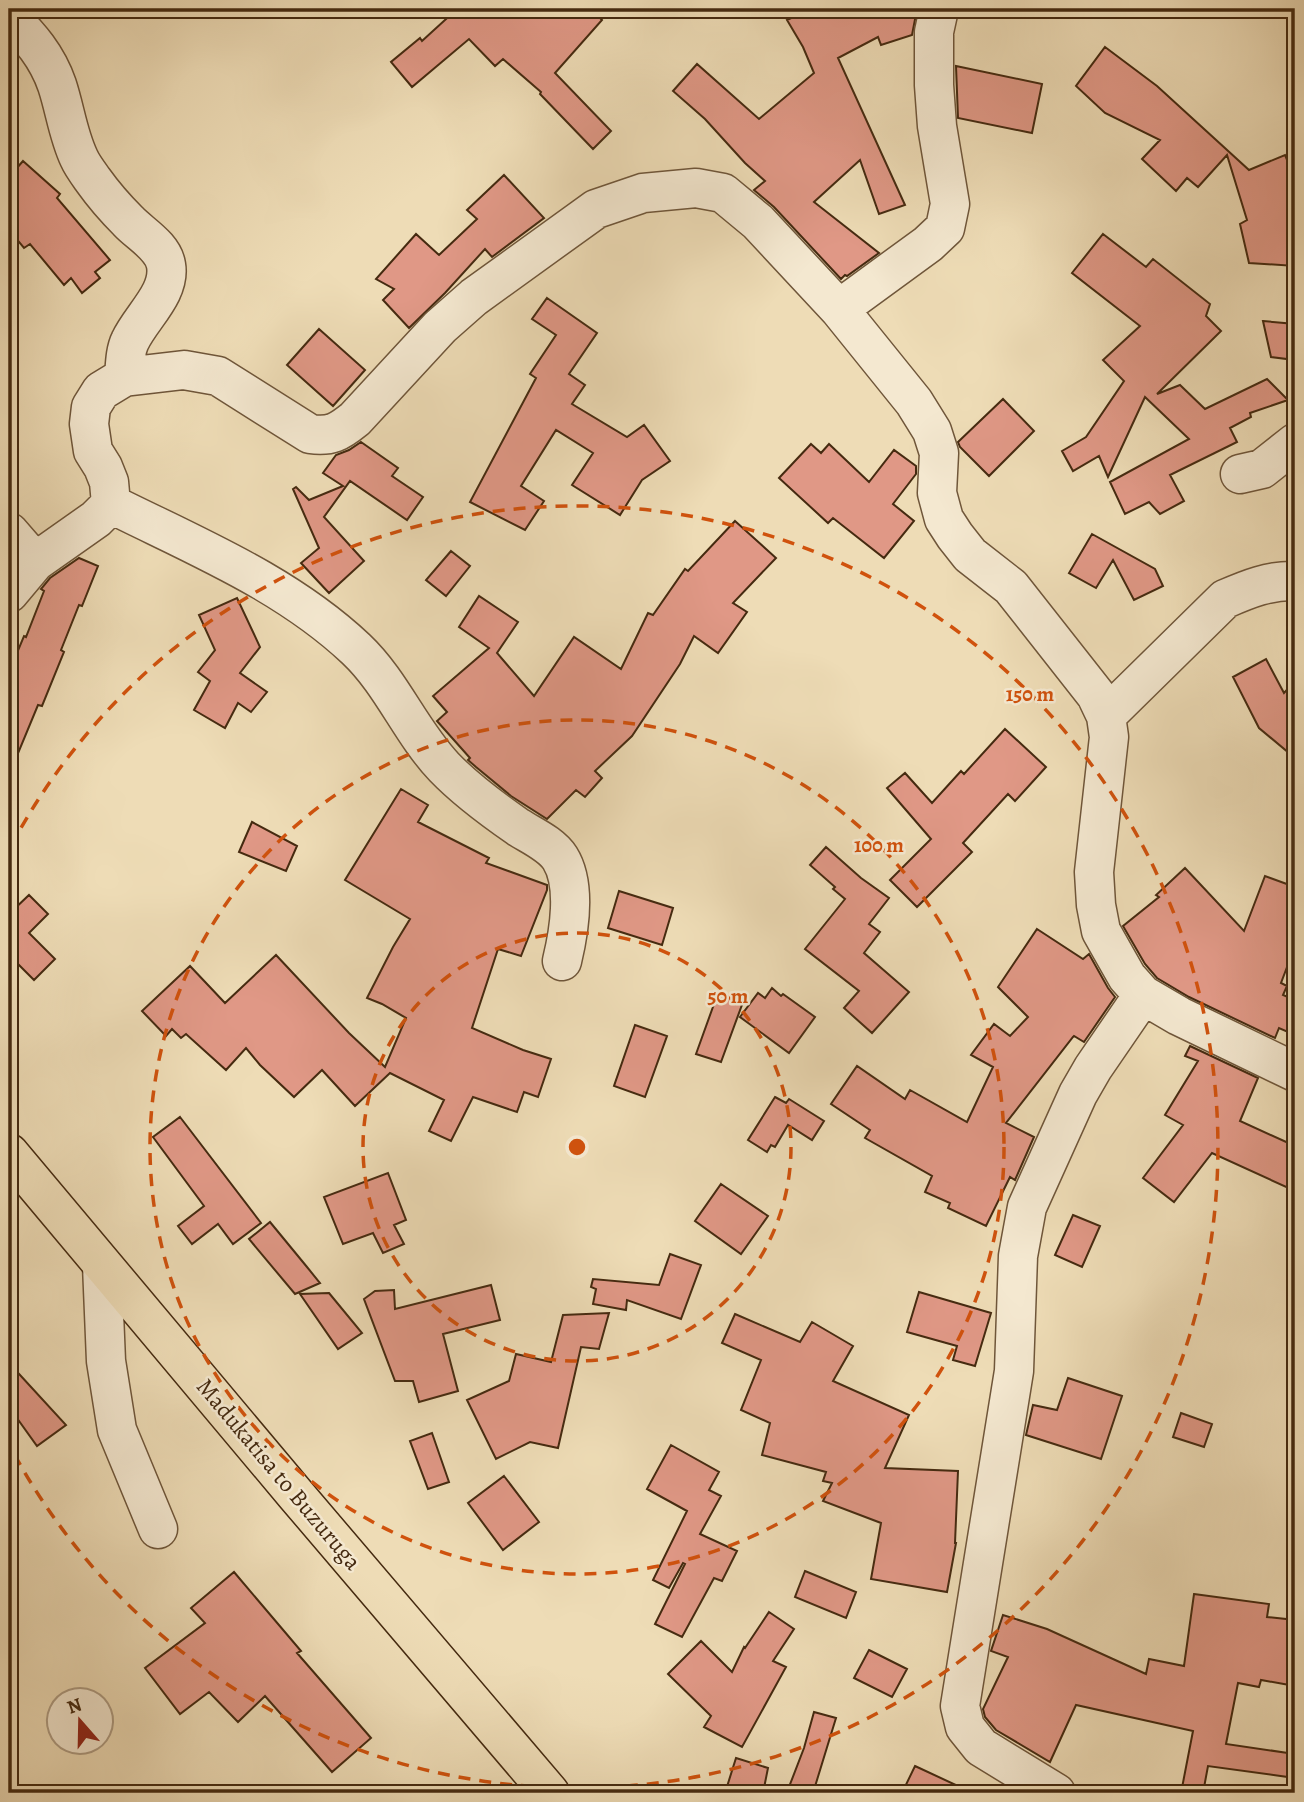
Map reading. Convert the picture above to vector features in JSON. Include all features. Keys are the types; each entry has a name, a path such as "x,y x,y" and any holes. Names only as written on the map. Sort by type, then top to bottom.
{"main road":[{"name":"Madukatisa to Buzuruga","path":"9,1153 550,1793"}],"street":[{"path":"839,309 928,244 945,228 950,204 937,126 934,85 934,32 939,9"},
{"path":"9,16 34,42 47,62 57,85 79,158 94,182 128,222 162,253 166,264 161,296 139,324 129,344 124,377"},
{"path":"111,504 109,482 93,450 89,424 91,407 101,391 124,377 184,370 218,376 310,434 324,436 342,430 355,419 440,327 474,297 596,209 643,193 696,188 723,193 758,222 839,309 914,402 932,431 939,453 937,493 944,519 970,555 1011,587 1096,695 1106,716 1109,737 1094,872 1096,905 1101,931 1127,976 1143,995 1178,1016 1295,1072"},
{"path":"1240,474 1262,469 1295,443"},
{"path":"9,593 34,562 96,519 111,504"},
{"path":"111,504 234,565 303,605 357,650 389,688 418,735 443,766 488,806 550,846 560,858 570,879 567,940 562,961"},
{"path":"9,532 34,562"},
{"path":"1106,716 1225,599 1271,582 1295,580"},
{"path":"1056,1793 981,1747 965,1727 960,1706 1014,1371 1018,1256 1027,1207 1078,1094 1143,995"},
{"path":"102,1265 106,1361 117,1430 158,1529"}],"building":[{"path":"457,9 592,9 602,20 555,73 611,131 593,149 541,92 503,59 495,66 469,39 412,87 391,62 420,38 422,41"},
{"path":"810,9 917,9 912,35 881,45 878,37 838,58 905,205 879,214 860,160 814,202 879,253 841,279 774,207 754,190 765,181 705,119 673,91 697,64 759,119 814,73 787,20"},
{"path":"1105,47 1157,86 1249,170 1285,155 1295,180 1295,266 1249,263 1240,224 1247,220 1227,155 1198,187 1187,178 1176,191 1142,159 1160,140 1105,113 1076,86"},
{"path":"956,66 1042,84 1032,133 958,118"},
{"path":"23,161 60,194 57,198 110,260 95,272 100,278 82,293 71,278 64,285 30,244 24,248 9,230 9,177"},
{"path":"504,175 544,218 492,257 485,249 409,328 383,300 394,289 376,279 416,234 439,255 477,219 467,210"},
{"path":"1103,234 1146,267 1153,259 1210,304 1206,316 1221,331 1157,394 1180,385 1205,409 1267,379 1288,400 1250,413 1251,417 1230,428 1237,442 1170,475 1184,501 1160,514 1149,502 1125,514 1110,482 1189,439 1145,397 1108,477 1099,456 1073,471 1062,451 1086,437 1124,381 1103,360 1140,326 1072,273"},
{"path":"547,298 597,333 569,374 585,385 572,404 627,437 644,425 670,461 642,480 620,515 572,485 593,453 556,430 521,486 544,501 525,530 470,502 536,378 530,374 556,335 532,319"},
{"path":"1263,321 1295,324 1295,360 1271,357"},
{"path":"319,329 365,370 333,406 287,365"},
{"path":"1003,399 1034,431 989,476 958,442"},
{"path":"361,442 398,468 392,476 423,497 407,520 350,481 324,517 364,561 329,593 301,563 319,548 293,489 296,487 309,500 343,486 323,473 336,455"},
{"path":"811,444 821,453 829,444 869,482 894,450 916,466 916,474 893,504 914,521 884,558 833,518 828,523 779,478"},
{"path":"735,521 776,558 733,603 747,612 718,653 694,636 680,664 632,736 595,771 602,778 585,797 576,790 547,819 511,796 468,760 470,758 437,721 447,712 433,696 489,648 459,627 479,596 518,622 497,653 534,696 574,637 621,669 648,613 653,615 685,569 688,571"},
{"path":"1092,534 1155,569 1163,586 1134,600 1113,560 1096,588 1069,573"},
{"path":"451,551 470,566 446,596 426,580"},
{"path":"79,558 98,566 61,650 64,652 42,706 38,705 9,775 9,672 44,591 41,589 50,578"},
{"path":"237,598 260,647 240,673 267,692 251,712 238,703 225,728 194,710 210,681 198,672 215,650 199,615"},
{"path":"1266,659 1284,693 1295,681 1295,758 1259,728 1233,677"},
{"path":"1005,729 1046,767 1015,801 1008,794 963,843 972,852 917,907 890,880 931,839 887,788 905,773 932,803 961,771 964,774"},
{"path":"401,789 428,805 418,822 489,858 486,863 547,885 521,956 498,949 472,1028 551,1059 538,1097 524,1092 517,1112 473,1097 451,1141 429,1131 444,1100 390,1073 355,1106 322,1070 294,1097 246,1048 226,1070 186,1034 181,1038 172,1029 166,1036 142,1011 190,966 225,1003 276,955 385,1067 406,1018 367,998 410,919 345,880"},
{"path":"252,822 297,846 286,871 239,852"},
{"path":"826,847 889,898 869,924 880,932 864,953 909,992 872,1033 844,1008 859,991 805,949 845,899 810,865"},
{"path":"1185,868 1244,931 1265,876 1295,887 1295,946 1281,983 1287,986 1283,995 1295,1000 1295,1035 1279,1028 1275,1038 1189,997 1157,978 1145,964 1123,926 1159,897 1156,895"},
{"path":"619,891 673,908 662,945 608,928"},
{"path":"29,895 48,914 29,933 55,959 34,980 9,955 9,914"},
{"path":"1037,929 1083,959 1089,954 1115,997 1084,1042 1073,1037 1006,1123 1034,1137 1015,1180 1010,1177 986,1226 948,1208 950,1203 925,1192 932,1176 865,1138 870,1130 831,1104 857,1066 905,1099 910,1090 967,1122 993,1067 971,1055 994,1024 1010,1036 1028,1017 998,987"},
{"path":"772,988 815,1017 789,1053 740,1017 758,993 765,998"},
{"path":"718,993 743,1002 721,1062 696,1054"},
{"path":"635,1025 667,1036 645,1097 614,1086"},
{"path":"1190,1046 1258,1078 1240,1121 1295,1146 1295,1191 1212,1153 1174,1202 1143,1178 1183,1125 1165,1115 1198,1061 1185,1056"},
{"path":"775,1097 786,1103 789,1099 824,1121 812,1140 788,1125 775,1147 771,1145 767,1152 748,1140"},
{"path":"180,1117 261,1223 233,1244 218,1224 192,1244 178,1226 204,1206 153,1137"},
{"path":"388,1173 406,1220 394,1225 404,1244 383,1253 373,1233 343,1244 324,1197"},
{"path":"721,1184 768,1216 741,1254 695,1221"},
{"path":"1073,1215 1100,1226 1082,1267 1055,1255"},
{"path":"270,1222 320,1283 295,1294 249,1239"},
{"path":"670,1254 701,1265 681,1319 627,1300 626,1310 593,1304 596,1289 591,1287 593,1279 659,1285"},
{"path":"491,1285 500,1320 443,1334 458,1391 419,1402 413,1381 395,1381 364,1299 375,1291 394,1290 395,1309"},
{"path":"919,1292 991,1313 975,1366 953,1360 957,1346 907,1332"},
{"path":"329,1293 362,1333 338,1349 300,1294"},
{"path":"609,1313 599,1349 581,1347 558,1448 530,1442 496,1459 467,1400 509,1381 516,1354 551,1362 563,1315"},
{"path":"735,1314 800,1342 812,1322 853,1346 833,1381 909,1415 885,1468 958,1471 956,1543 947,1592 871,1579 881,1523 823,1501 832,1483 823,1481 826,1472 762,1455 770,1423 741,1410 761,1360 722,1343"},
{"path":"9,1363 66,1425 37,1446 19,1421 9,1430"},
{"path":"1068,1378 1122,1396 1101,1459 1026,1435 1033,1405 1057,1410"},
{"path":"1181,1413 1212,1424 1204,1447 1173,1437"},
{"path":"432,1433 449,1482 428,1489 410,1441"},
{"path":"671,1445 719,1472 709,1490 721,1496 700,1534 737,1551 722,1581 714,1578 682,1637 655,1624 685,1564 683,1563 669,1588 653,1580 687,1511 647,1489"},
{"path":"504,1476 539,1522 503,1550 468,1503"},
{"path":"805,1571 856,1592 846,1618 795,1597"},
{"path":"234,1572 301,1651 297,1653 371,1738 332,1772 265,1696 238,1722 209,1692 180,1714 145,1668 205,1623 191,1608"},
{"path":"1194,1594 1269,1604 1267,1617 1295,1620 1295,1686 1261,1680 1259,1687 1238,1683 1226,1744 1295,1754 1295,1778 1208,1766 1203,1793 1181,1793 1193,1731 1076,1705 1050,1762 996,1730 985,1717 983,1709 1008,1657 991,1651 1003,1615 1047,1629 1146,1674 1149,1659 1184,1666"},
{"path":"769,1612 794,1629 773,1661 786,1667 742,1747 704,1727 711,1716 668,1674 701,1641 732,1672 744,1647"},
{"path":"869,1650 907,1669 892,1697 854,1678"},
{"path":"814,1712 836,1718 813,1793 803,1793 789,1787"},
{"path":"736,1758 768,1768 763,1793 725,1793"},
{"path":"915,1766 973,1793 902,1793"}]}
